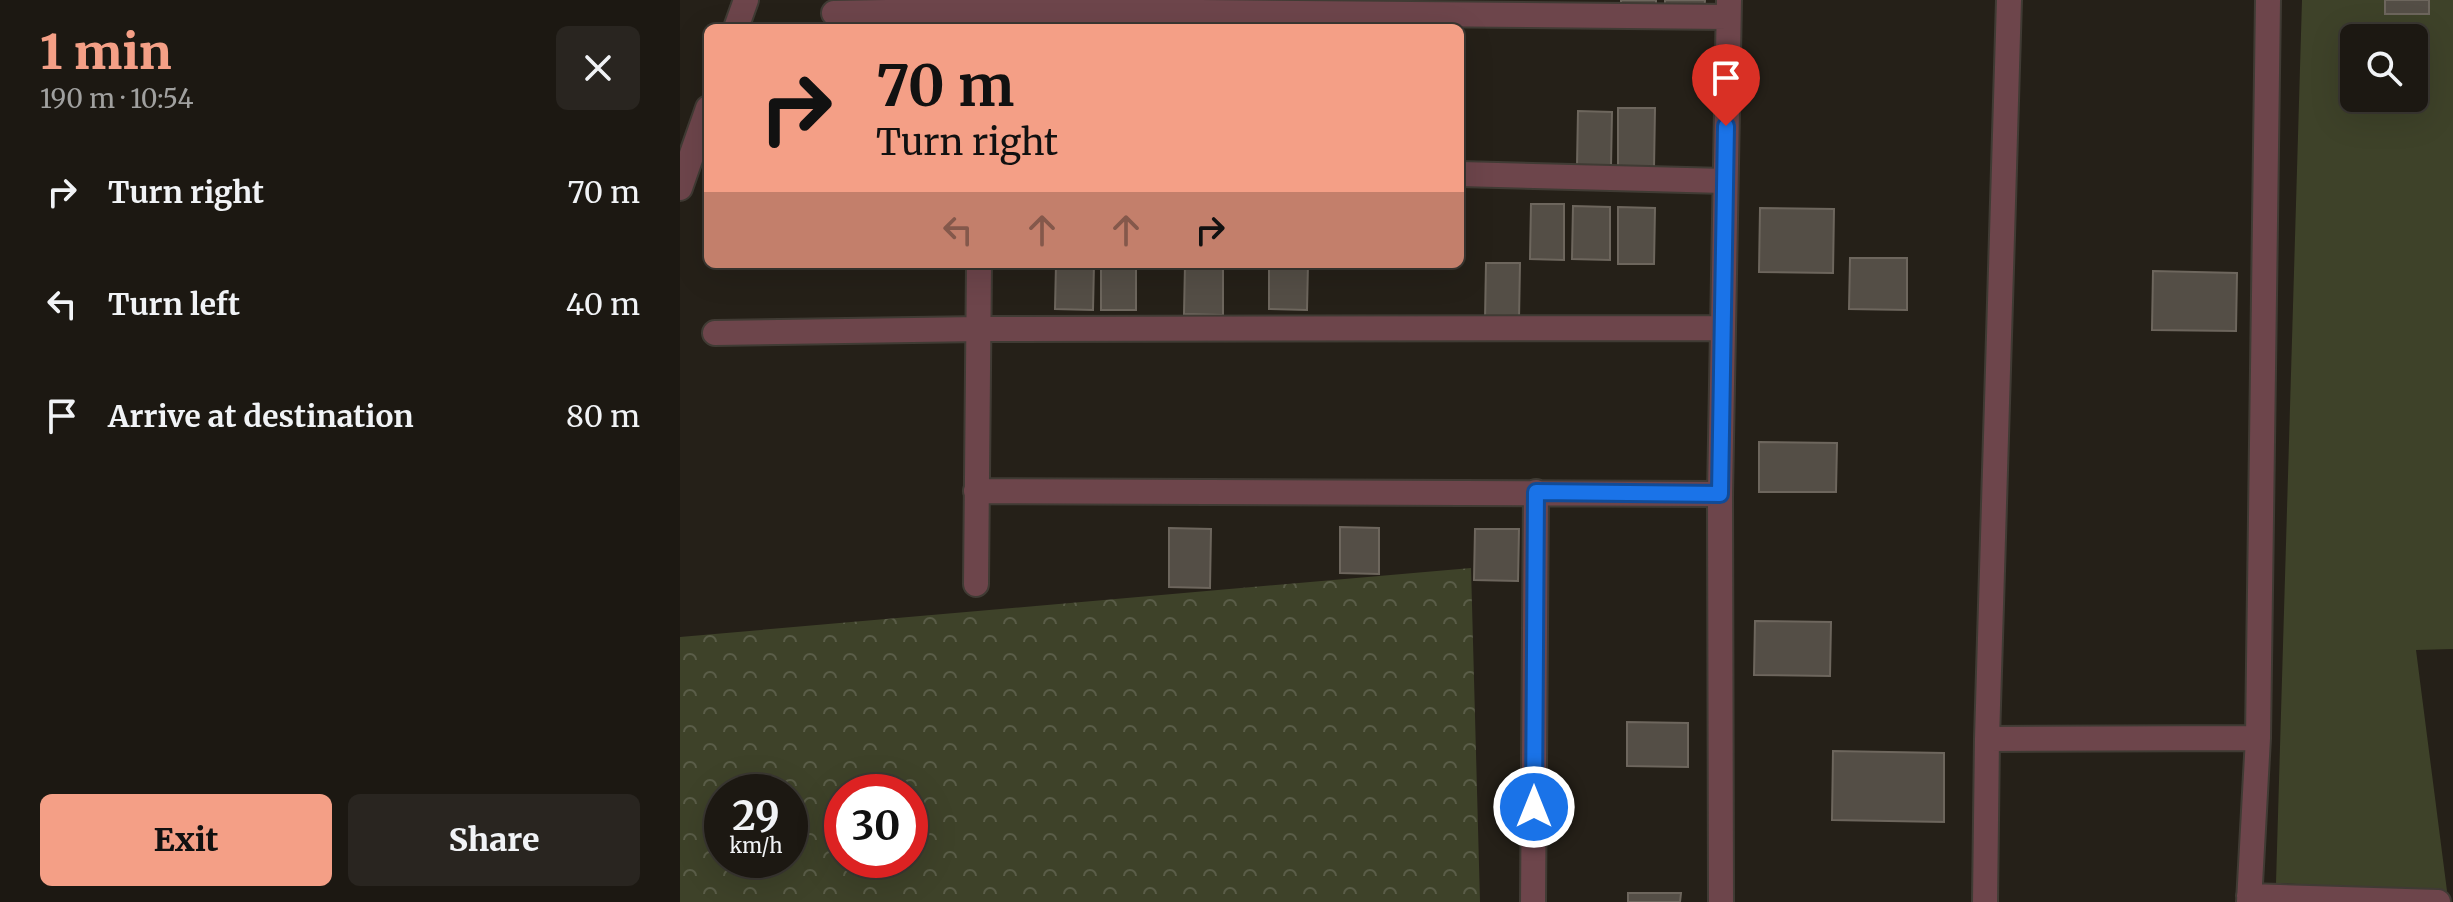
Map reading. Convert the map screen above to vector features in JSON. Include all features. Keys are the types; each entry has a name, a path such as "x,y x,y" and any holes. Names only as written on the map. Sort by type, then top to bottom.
{"street":[{"path":"737,24 746,0"},
{"path":"1985,902 2009,0"},
{"path":"2268,0 2258,738 2249,899 2438,902"},
{"path":"834,13 1728,8 1720,494 1721,902"},
{"path":"680,188 704,119"},
{"path":"1464,174 1725,181"},
{"path":"976,584 979,268"},
{"path":"715,333 980,329 1722,328"},
{"path":"976,491 1720,494"},
{"path":"1533,902 1536,492"},
{"path":"1987,739 2258,738"}],"green space":[{"path":"2302,0 2453,0 2453,649 2416,650 2447,891 2276,883"},
{"path":"1471,568 1480,902 680,902 680,637"}],"building":[{"path":"1621,0 1656,0 1656,11 1621,11"},
{"path":"1665,0 1705,0 1704,14 1665,13"},
{"path":"2385,0 2429,0 2429,14 2385,14"},
{"path":"1618,108 1655,108 1654,169 1618,168"},
{"path":"1578,111 1612,112 1611,167 1577,166"},
{"path":"1531,204 1564,204 1564,260 1530,259"},
{"path":"1573,206 1610,207 1610,260 1572,259"},
{"path":"1618,207 1655,208 1654,264 1618,264"},
{"path":"1760,208 1834,209 1833,273 1759,272"},
{"path":"1850,258 1907,258 1907,310 1849,309"},
{"path":"1486,263 1520,263 1519,320 1485,320"},
{"path":"1056,268 1094,268 1093,310 1055,309"},
{"path":"1101,268 1136,268 1136,310 1101,310"},
{"path":"1185,268 1223,268 1223,315 1184,314"},
{"path":"1269,268 1308,268 1307,310 1269,309"},
{"path":"2153,271 2237,273 2236,331 2152,330"},
{"path":"1759,442 1837,443 1836,492 1759,492"},
{"path":"1340,527 1379,528 1379,574 1340,573"},
{"path":"1169,528 1211,529 1210,588 1169,587"},
{"path":"1475,529 1519,529 1518,581 1474,580"},
{"path":"1755,621 1831,622 1830,676 1754,675"},
{"path":"1627,722 1688,723 1688,767 1627,766"},
{"path":"1833,751 1944,753 1944,822 1832,820"},
{"path":"1628,893 1681,893 1680,902 1628,902"}],"route":[{"path":"1534,807 1536,492 1720,494 1726,126"}]}
